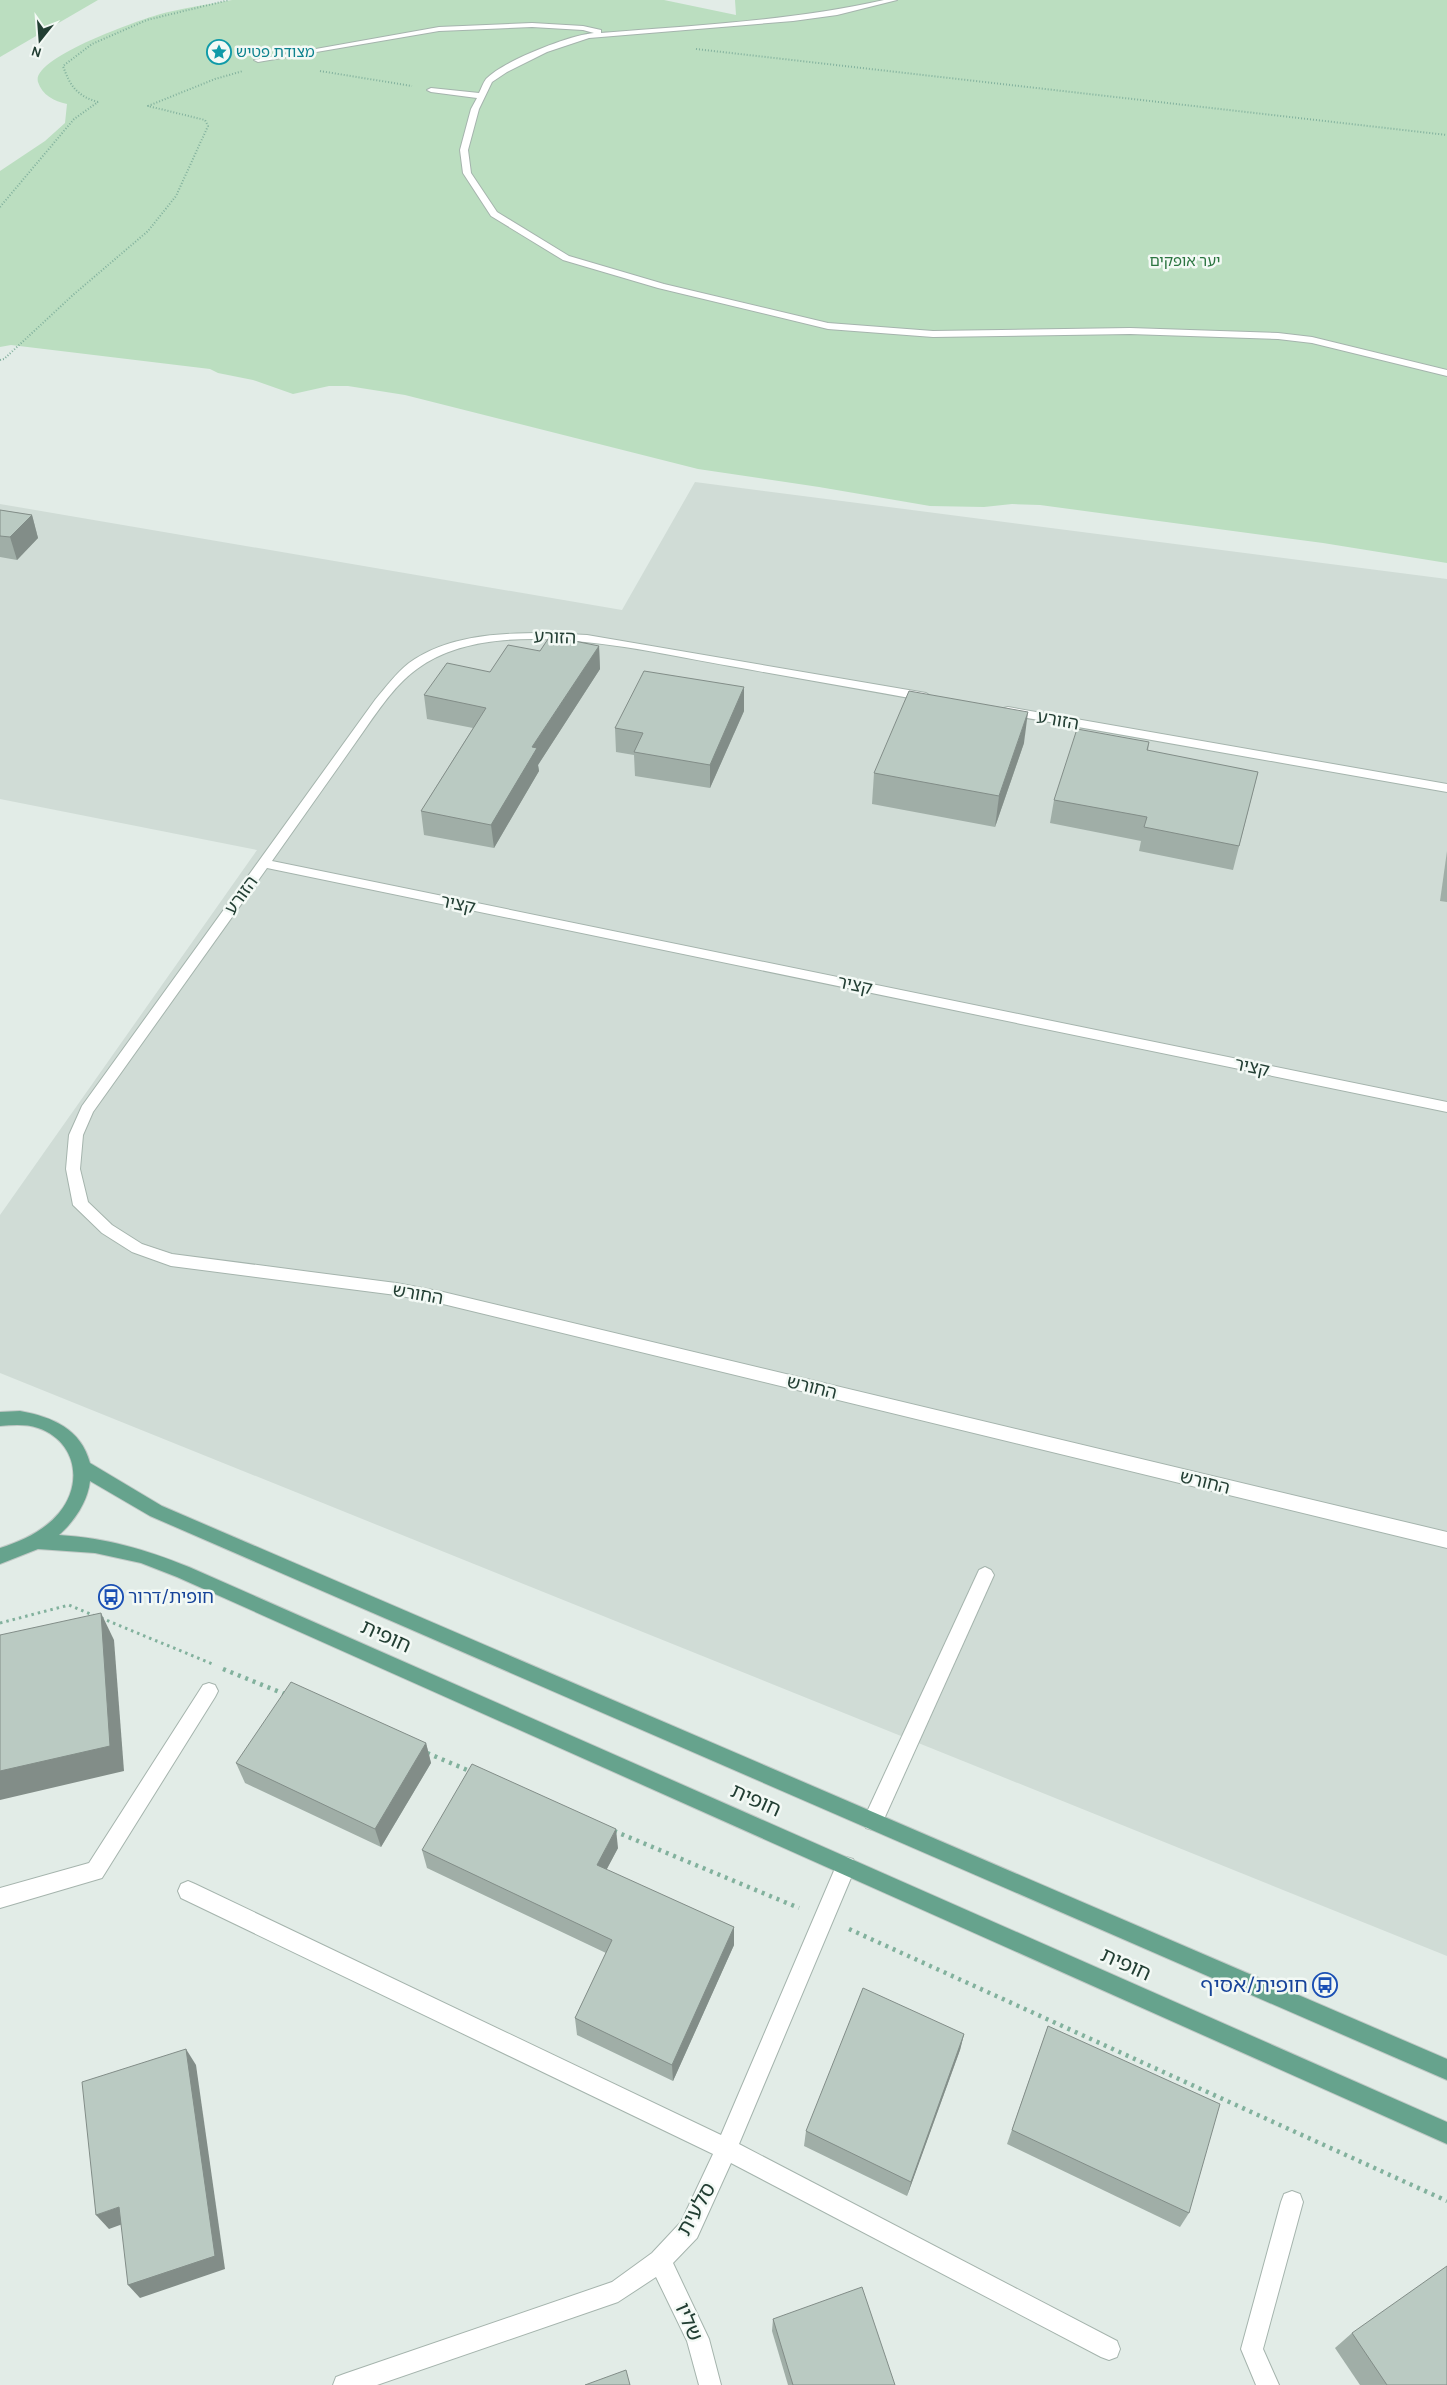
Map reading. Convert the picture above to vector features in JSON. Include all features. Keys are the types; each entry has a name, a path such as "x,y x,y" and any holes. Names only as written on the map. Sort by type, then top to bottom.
{"main road":[{"path":"0,1420 14,1417 40,1420 62,1430 77,1447 83,1468 81,1488 72,1508 57,1526 37,1541 17,1551 0,1556"},
{"name":"חופית","path":"83,1468 156,1511 1447,2070"},
{"name":"חופית","path":"37,1541 95,1545 142,1556 182,1572 1447,2133"}],"street":[{"path":"893,0 838,13 793,19 607,35 573,40 544,50 504,70 489,81 475,109 464,150 467,173 494,214 566,258 661,286 828,326 934,334 1130,331 1278,336 1312,340 1447,373"},
{"path":"258,60 439,29 532,25 583,28 607,35"},
{"path":"431,90 481,96"},
{"name":"הזורע","path":"171,1260 137,1248 107,1229 81,1205 73,1169 76,1135 87,1110 263,863 384,696 414,665 437,652 469,643 517,636 587,638 939,700"},
{"name":"הזורע","path":"998,710 1447,788"},
{"name":"קציר","path":"263,863 1447,1107"},
{"name":"החורש","path":"171,1260 396,1289 443,1298 1447,1540"},
{"path":"872,1821 985,1575"},
{"path":"0,1898 96,1871 209,1691"},
{"name":"סלעית","path":"344,2385 618,2291 660,2261 688,2230 726,2149 822,1918 846,1866"},
{"path":"188,1890 726,2149 1109,2349"},
{"path":"1268,2385 1252,2349 1292,2202"},
{"name":"שליו","path":"660,2261 698,2338 710,2385"}],"path":[{"path":"0,207 74,119 98,102 82,98 71,88 62,66 66,62 92,44 147,20 229,0"},
{"path":"687,48 1447,135"},
{"path":"0,360 4,359 148,231 176,196 208,126 205,120 148,106 214,79 243,71 258,60"},
{"path":"315,70 431,90"},
{"path":"0,1623 69,1605 290,1696"},
{"path":"418,1750 473,1773"},
{"path":"611,1830 822,1918 1447,2201"}],"shaded area":[{"path":"695,482 1447,579 1447,1956 0,1373 0,1215 257,850 0,799 0,504 622,610"}],"green space":[{"path":"0,0 98,0 0,57"},
{"name":"יער אופקים","path":"232,0 664,0 736,15 735,0 1447,0 1447,563 1323,543 1040,505 930,506 698,469 405,395 348,386 329,386 293,394 253,380 218,373 210,369 11,345 0,347 0,171 45,141 65,123 67,104 53,99 42,90 38,82 40,72 67,52 129,25 185,8"}],"building":[{"path":"0,510 32,515 10,537 0,536"},
{"path":"550,636 599,646 532,747 537,748 491,825 421,811 486,708 424,695 447,663 490,672 508,645 540,651"},
{"path":"644,671 744,687 710,765 634,752 643,733 615,728"},
{"path":"909,691 1028,712 999,796 874,773"},
{"path":"1077,729 1149,742 1147,750 1258,772 1239,846 1144,827 1147,817 1054,800"},
{"path":"101,1613 110,1746 0,1771 0,1635"},
{"path":"291,1682 426,1743 375,1829 236,1763"},
{"path":"472,1764 616,1829 597,1865 734,1927 672,2065 575,2018 612,1940 422,1850"},
{"path":"863,1988 964,2034 911,2182 806,2131"},
{"path":"1048,2026 1220,2104 1189,2213 1012,2130"},
{"path":"186,2049 215,2256 128,2285 119,2207 96,2215 82,2082"},
{"path":"1447,2266 1447,2385 1387,2385 1352,2333"},
{"path":"862,2287 895,2385 793,2385 773,2319"},
{"path":"626,2370 630,2385 585,2385"}],"place":[{"name":"מצודת פטיש","path":"219,52"},
{"name":"חופית/דרור","path":"111,1597"},
{"name":"חופית/אסיף","path":"1325,1985"}]}
